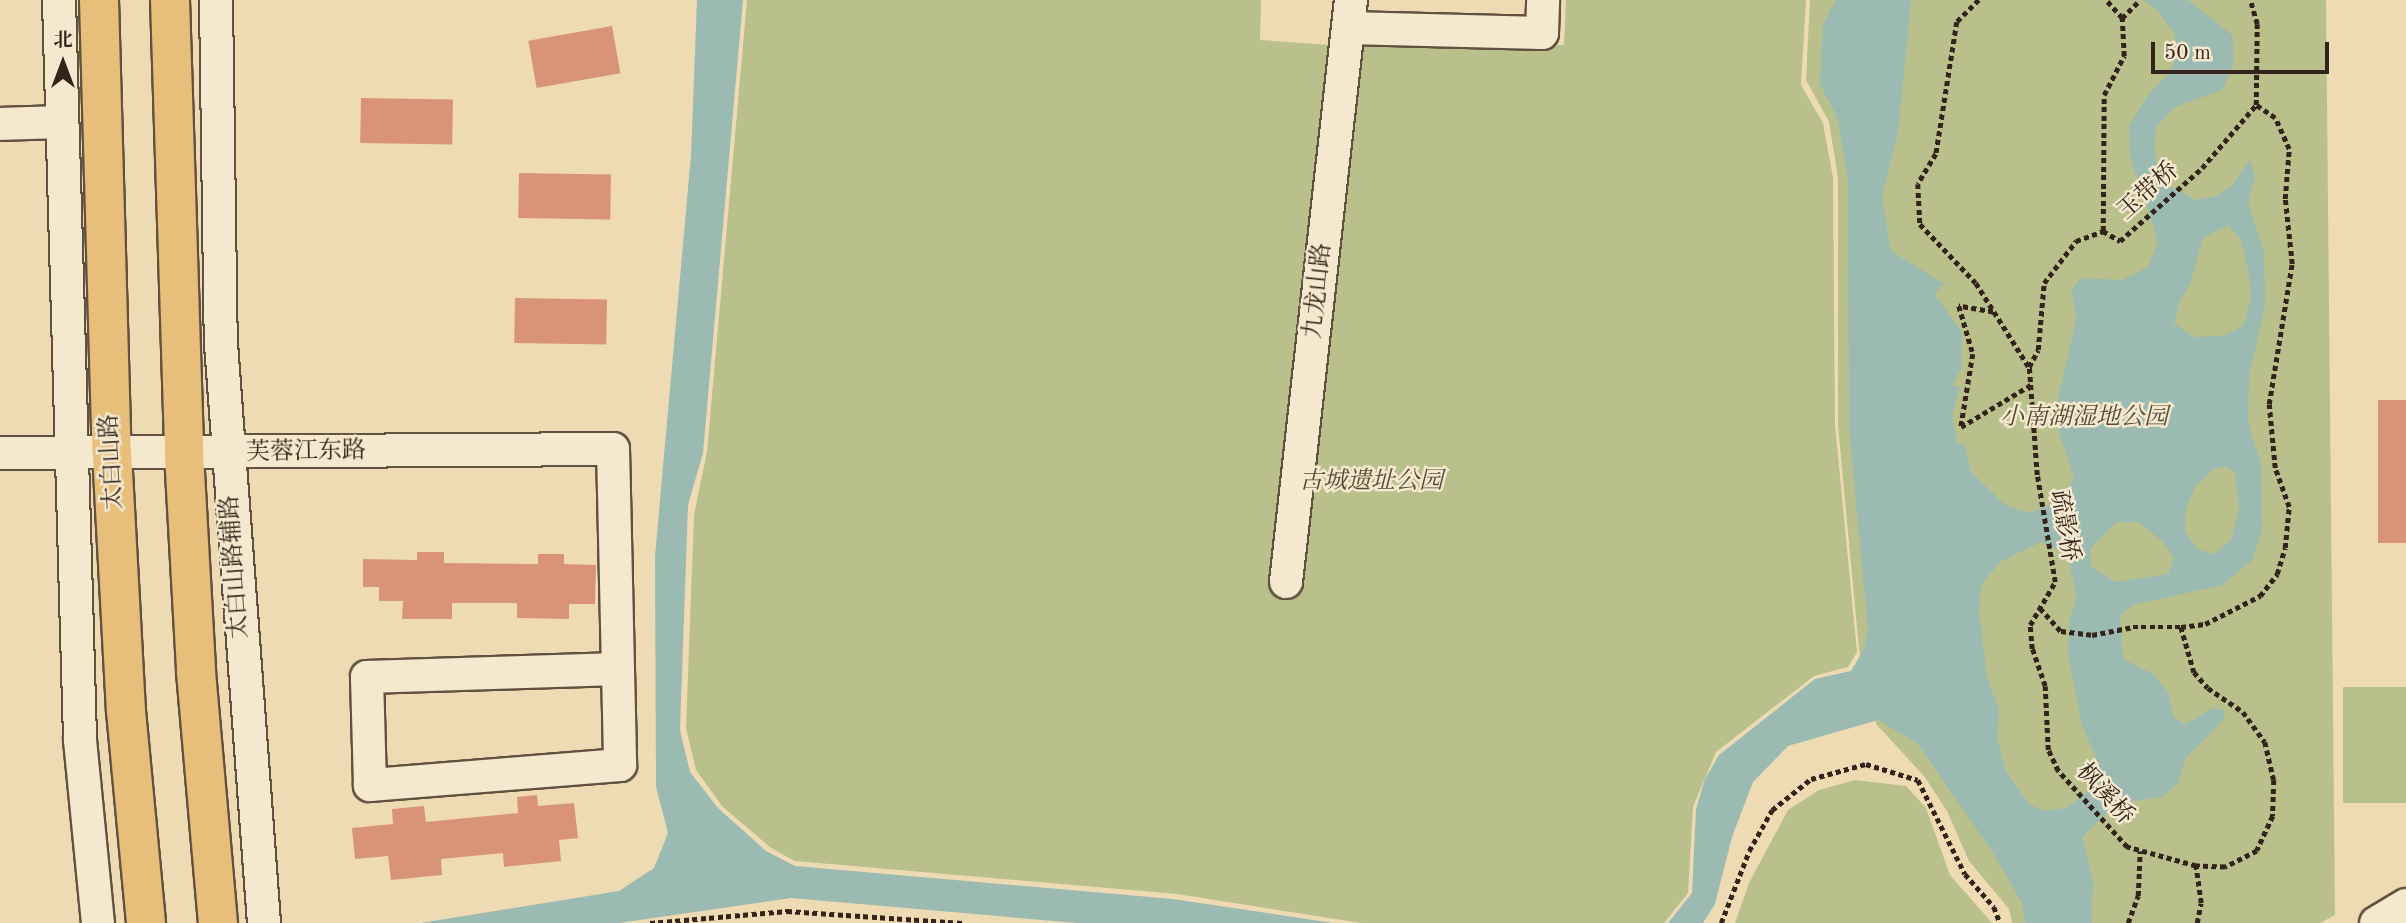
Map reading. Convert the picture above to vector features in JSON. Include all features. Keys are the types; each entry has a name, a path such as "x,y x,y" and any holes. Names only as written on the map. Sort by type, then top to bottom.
{"main road":[{"name":"太白山路","path":"99,0 112,453 126,711 146,923"},
{"path":"170,0 184,454 196,672 218,923"}],"street":[{"path":"59,0 80,740 97,923"},
{"name":"太白山路辅路","path":"216,0 221,344 264,923"},
{"path":"1350,14 1542,33 1544,0"},
{"name":"九龙山路","path":"1286,582 1350,14"},
{"path":"0,124 62,122"},
{"name":"芙蓉江东路","path":"0,453 229,454 613,449 618,669"},
{"path":"618,669 620,765 370,785 367,677 618,669"},
{"path":"2376,923 2406,905"}],"path":[{"path":"1979,0 1957,22 1936,154 1918,184 1920,224 1976,283 2029,367 2038,350 2044,282 2076,241 2103,231 2104,95 2123,56 2122,18 2106,0"},
{"path":"2122,18 2140,0"},
{"path":"2039,608 2062,631 2092,635 2133,627 2205,624 2260,596 2277,575 2285,548 2289,507 2276,468 2269,404 2292,264 2285,199 2289,149 2276,118 2256,104 2257,24 2250,0"},
{"name":"玉带桥","path":"2103,231 2120,242 2202,169 2256,104"},
{"path":"1994,312 1959,306 1973,354 1961,427 2032,385"},
{"name":"疏影桥","path":"2029,367 2037,475 2056,582 2039,608"},
{"name":"枫溪桥","path":"2039,608 2030,625 2032,649 2045,686 2048,750 2059,771 2123,842 2140,851"},
{"path":"2128,923 2138,896 2140,851 2196,866 2225,867 2257,851 2273,816 2274,780 2265,742 2243,712 2194,672 2181,626"},
{"path":"1721,923 1749,851 1772,810 1811,779 1866,764 1918,780 1965,874 1994,907 2000,923"},
{"path":"2196,866 2201,903 2197,923"},
{"path":"650,923 787,911 963,923"}],"green space":[{"name":"古城遗址公园","path":"747,0 1261,0 1260,40 1359,47 1564,45 1566,0 1806,0 1801,85 1823,123 1833,178 1835,425 1857,652 1848,667 1814,676 1716,752 1693,807 1688,893 1664,923 1361,923 1177,894 795,861 771,848 722,806 696,770 686,728 694,515 707,452"},
{"name":"小南湖湿地公园","path":"1810,0 2326,0 2335,915 2320,923 2012,923 2009,909 1969,861 1947,811 1924,776 1876,724 1859,649 1838,426 1838,178 1829,122 1806,80"},
{"path":"2343,687 2406,687 2406,803 2343,803"},
{"path":"1855,780 1906,786 1926,808 1950,875 1992,923 1735,923 1749,883 1788,810 1819,790"}],"water":[{"path":"697,0 743,0 703,453 688,505 680,730 690,772 718,808 766,851 795,866 1173,899 1333,923 1077,923 791,898 619,923 421,923 619,891 654,868 668,833 656,787 655,556 691,155"},
{"path":"1836,0 1911,0 1898,133 1882,196 1891,251 1944,284 1934,294 1962,332 1961,369 1952,385 1960,387 1952,415 1957,445 1964,443 1971,472 2004,504 2028,513 2060,502 2074,478 2054,417 2076,320 2072,290 2081,278 2122,280 2148,267 2158,241 2130,156 2129,126 2149,93 2171,72 2178,48 2173,31 2156,9 2143,0 2188,0 2232,35 2234,64 2222,90 2175,107 2157,126 2154,148 2158,169 2166,184 2195,200 2214,197 2232,186 2250,160 2255,177 2248,204 2264,252 2265,306 2249,376 2248,421 2261,464 2262,530 2252,560 2223,585 2132,605 2120,616 2123,659 2153,674 2168,692 2174,718 2186,724 2213,708 2223,710 2224,719 2185,759 2178,783 2162,797 2117,803 2082,837 2093,879 2092,923 2025,923 2022,903 1992,851 1917,743 1878,720 1788,746 1753,782 1732,837 1715,904 1703,923 1668,923 1692,893 1696,809 1705,779 1719,755 1815,679 1851,671 1864,649 1868,630 1849,427 1848,180 1837,117 1820,84 1823,24","holes":["2228,225 2240,238 2248,269 2251,299 2243,326 2223,336 2193,337 2174,323 2180,301 2190,284 2203,238","2225,466 2235,472 2239,509 2231,540 2214,554 2197,549 2185,531 2185,511 2195,487 2214,469","2116,522 2138,522 2161,540 2174,557 2168,574 2116,582 2091,567 2090,549","2041,542 2060,550 2069,562 2077,598 2069,622 2068,653 2081,722 2098,763 2091,789 2066,808 2044,811 2029,804 2006,771 1997,738 1999,710 1987,677 1979,611 1981,585 2000,562"]}],"building":[{"path":"612,26 620,73 537,88 528,41"},
{"path":"361,98 453,100 452,145 360,143"},
{"path":"519,173 611,175 610,220 518,218"},
{"path":"515,298 607,300 606,345 514,343"},
{"path":"2378,400 2406,400 2406,543 2378,543"},
{"path":"417,552 444,552 444,563 538,564 538,554 564,554 564,564 596,565 595,604 569,604 569,619 517,618 517,603 452,603 452,619 402,619 403,601 379,601 379,587 363,587 363,559 417,560"},
{"path":"537,795 538,806 574,803 578,838 559,840 561,861 504,867 503,853 441,859 442,875 391,880 388,856 355,859 352,828 393,824 392,809 424,806 426,822 518,813 517,797"}]}
